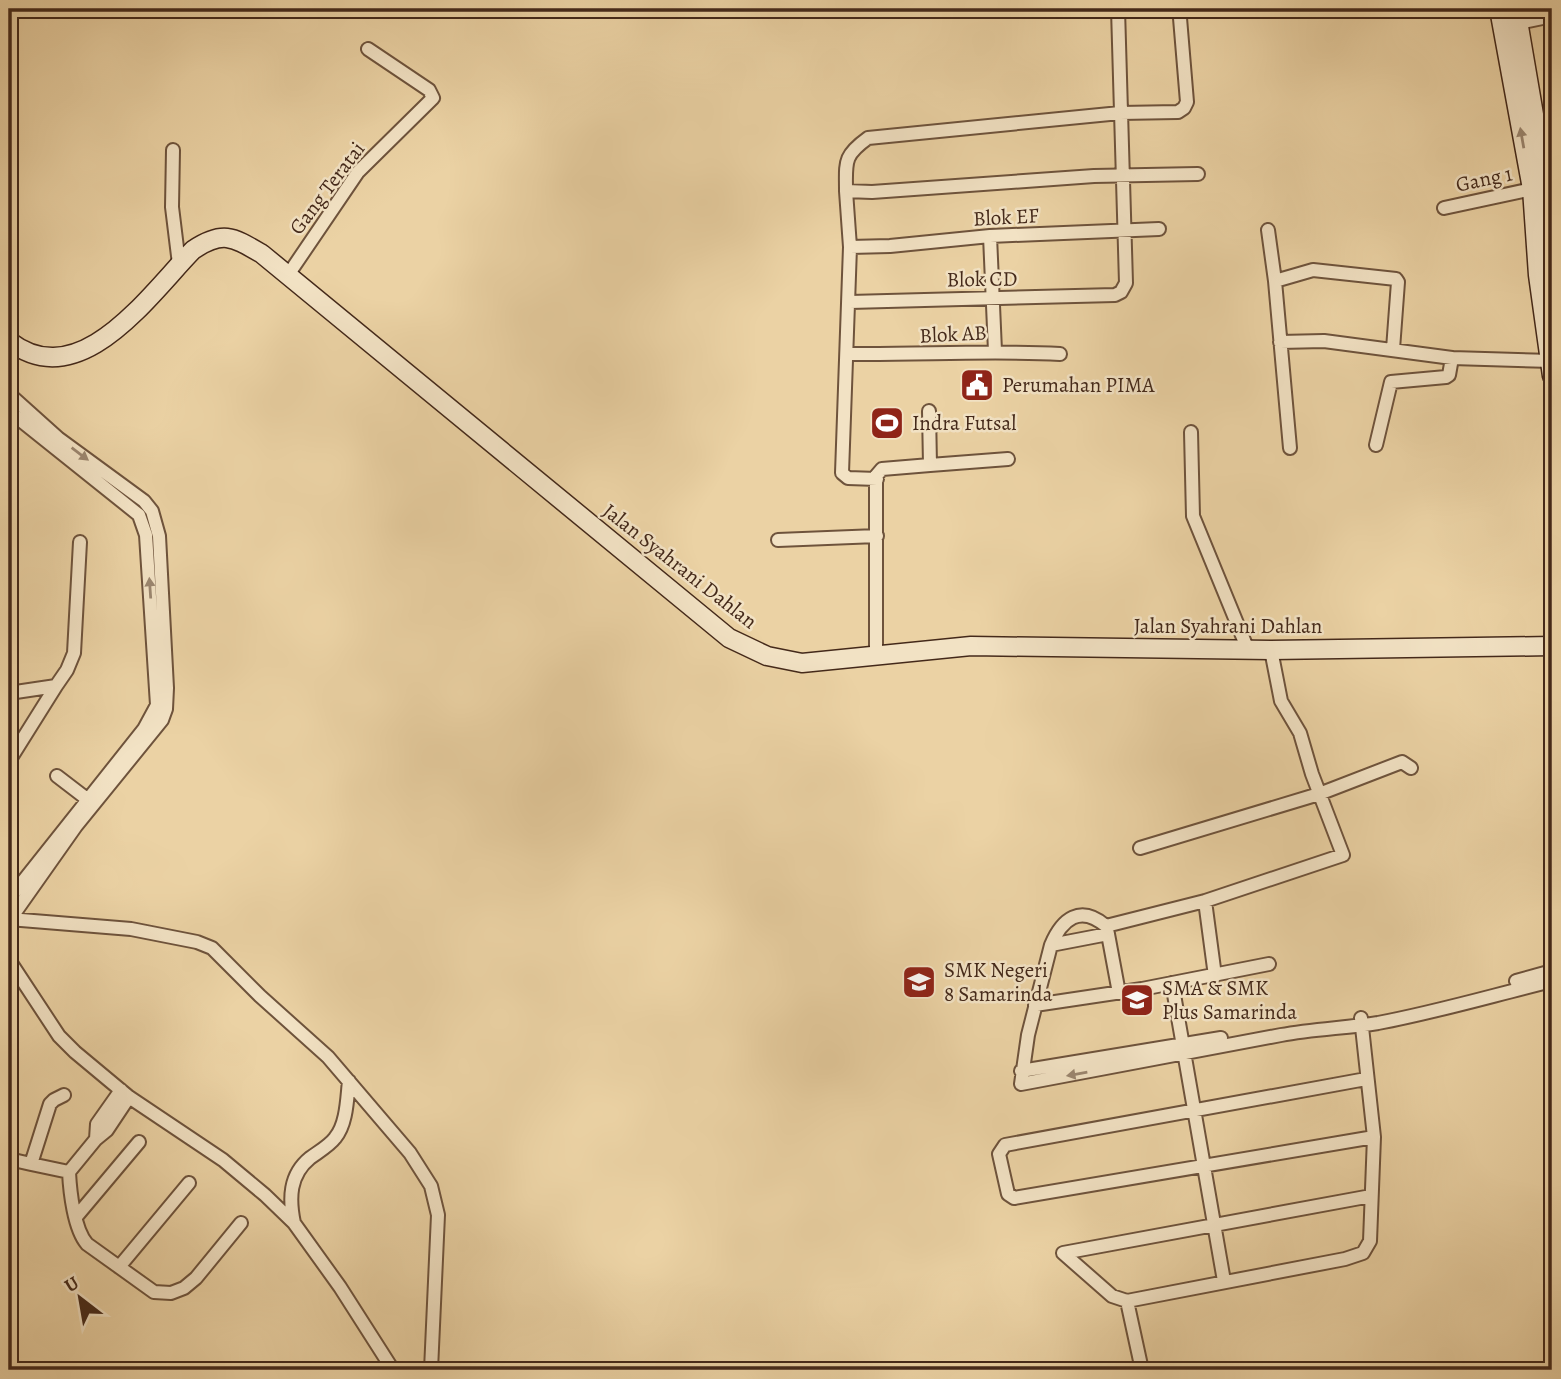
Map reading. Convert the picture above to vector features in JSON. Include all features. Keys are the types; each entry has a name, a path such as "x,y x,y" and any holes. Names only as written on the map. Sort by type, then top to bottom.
{"street":[{"path":"1118,9 1124,232"},
{"path":"1499,9 1514,45 1552,220"},
{"path":"1280,342 1324,341 1452,358 1552,366 1538,275 1532,189 1514,45 1517,16 1552,16"},
{"path":"877,479 845,478 842,473 850,302 846,191 849,155 868,138 1120,113 1178,112 1187,102 1180,18"},
{"name":"Gang Teratai","path":"288,275 358,172 433,98 429,90 368,50"},
{"path":"173,150 172,207 179,264"},
{"path":"846,191 872,192 1122,176 1198,174"},
{"name":"Gang 1","path":"1444,208 1532,189"},
{"name":"Blok EF","path":"850,247 890,246 990,236 1158,229"},
{"path":"1268,230 1290,448"},
{"name":"Blok CD","path":"850,302 1115,295 1121,292 1126,284 1124,232"},
{"path":"990,236 995,351"},
{"name":"Jalan Syahrani Dahlan","path":"9,341 34,356 52,359 74,355 97,343 120,326 179,264 206,242 219,237 236,239 262,254 288,275 729,638 768,656 802,663 971,646 1248,650 1271,654 1552,646"},
{"path":"1275,281 1313,270 1396,279 1398,282 1393,349"},
{"name":"Blok AB","path":"848,354 912,355 995,351 1060,354"},
{"path":"1376,445 1391,382 1446,377 1449,375 1452,358"},
{"path":"9,394 58,438 144,501 152,511 159,536 167,688 166,709 162,720 76,826 9,920"},
{"path":"9,411 139,515 146,535 157,705 144,729 9,900"},
{"path":"929,411 930,465"},
{"path":"1191,432 1193,516 1248,650"},
{"path":"876,657 878,472 882,469 1008,460"},
{"path":"778,540 877,536"},
{"path":"9,761 67,670 74,653 80,542"},
{"path":"1051,945 1205,901 1342,856 1300,733 1281,701 1271,654"},
{"path":"9,693 56,686"},
{"path":"1140,848 1319,794 1403,762 1411,768"},
{"path":"57,776 87,799"},
{"path":"1205,901 1215,975"},
{"path":"1119,993 1107,930 1089,918 1069,919 1061,925 1051,945 1035,1005 1021,1078 1182,1050 1313,1022 1361,1022 1409,1017 1552,981"},
{"path":"9,920 131,929 197,942 212,948 260,996 328,1057 410,1153 431,1186 438,1215 431,1370"},
{"path":"9,960 59,1036 125,1093 223,1160 294,1223 393,1370"},
{"path":"1035,1005 1119,993 1269,964"},
{"path":"1361,1022 1552,971"},
{"path":"1172,983 1224,1281"},
{"path":"1361,1022 1374,1137 1370,1241 1363,1254 1127,1301 1112,1296 1063,1253 1371,1196"},
{"path":"1366,1079 1005,1145 999,1154 1008,1194 1014,1198 1374,1137"},
{"path":"294,1223 289,1199 293,1183 306,1161 337,1137 349,1080"},
{"path":"125,1093 107,1130 96,1139 69,1172 76,1217 81,1237 87,1244 154,1292 171,1293 196,1278 241,1223"},
{"path":"31,1164 50,1104 64,1095"},
{"path":"76,1217 139,1142"},
{"path":"9,1159 69,1172"},
{"path":"119,1267 188,1183"},
{"path":"1127,1301 1142,1370"}],"place":[{"name":"Perumahan PIMA","path":"977,385"},
{"name":"Indra Futsal","path":"887,423"},
{"name":"SMK Negeri 8 Samarinda","path":"919,982"},
{"name":"SMA & SMK Plus Samarinda","path":"1137,1000"}]}
